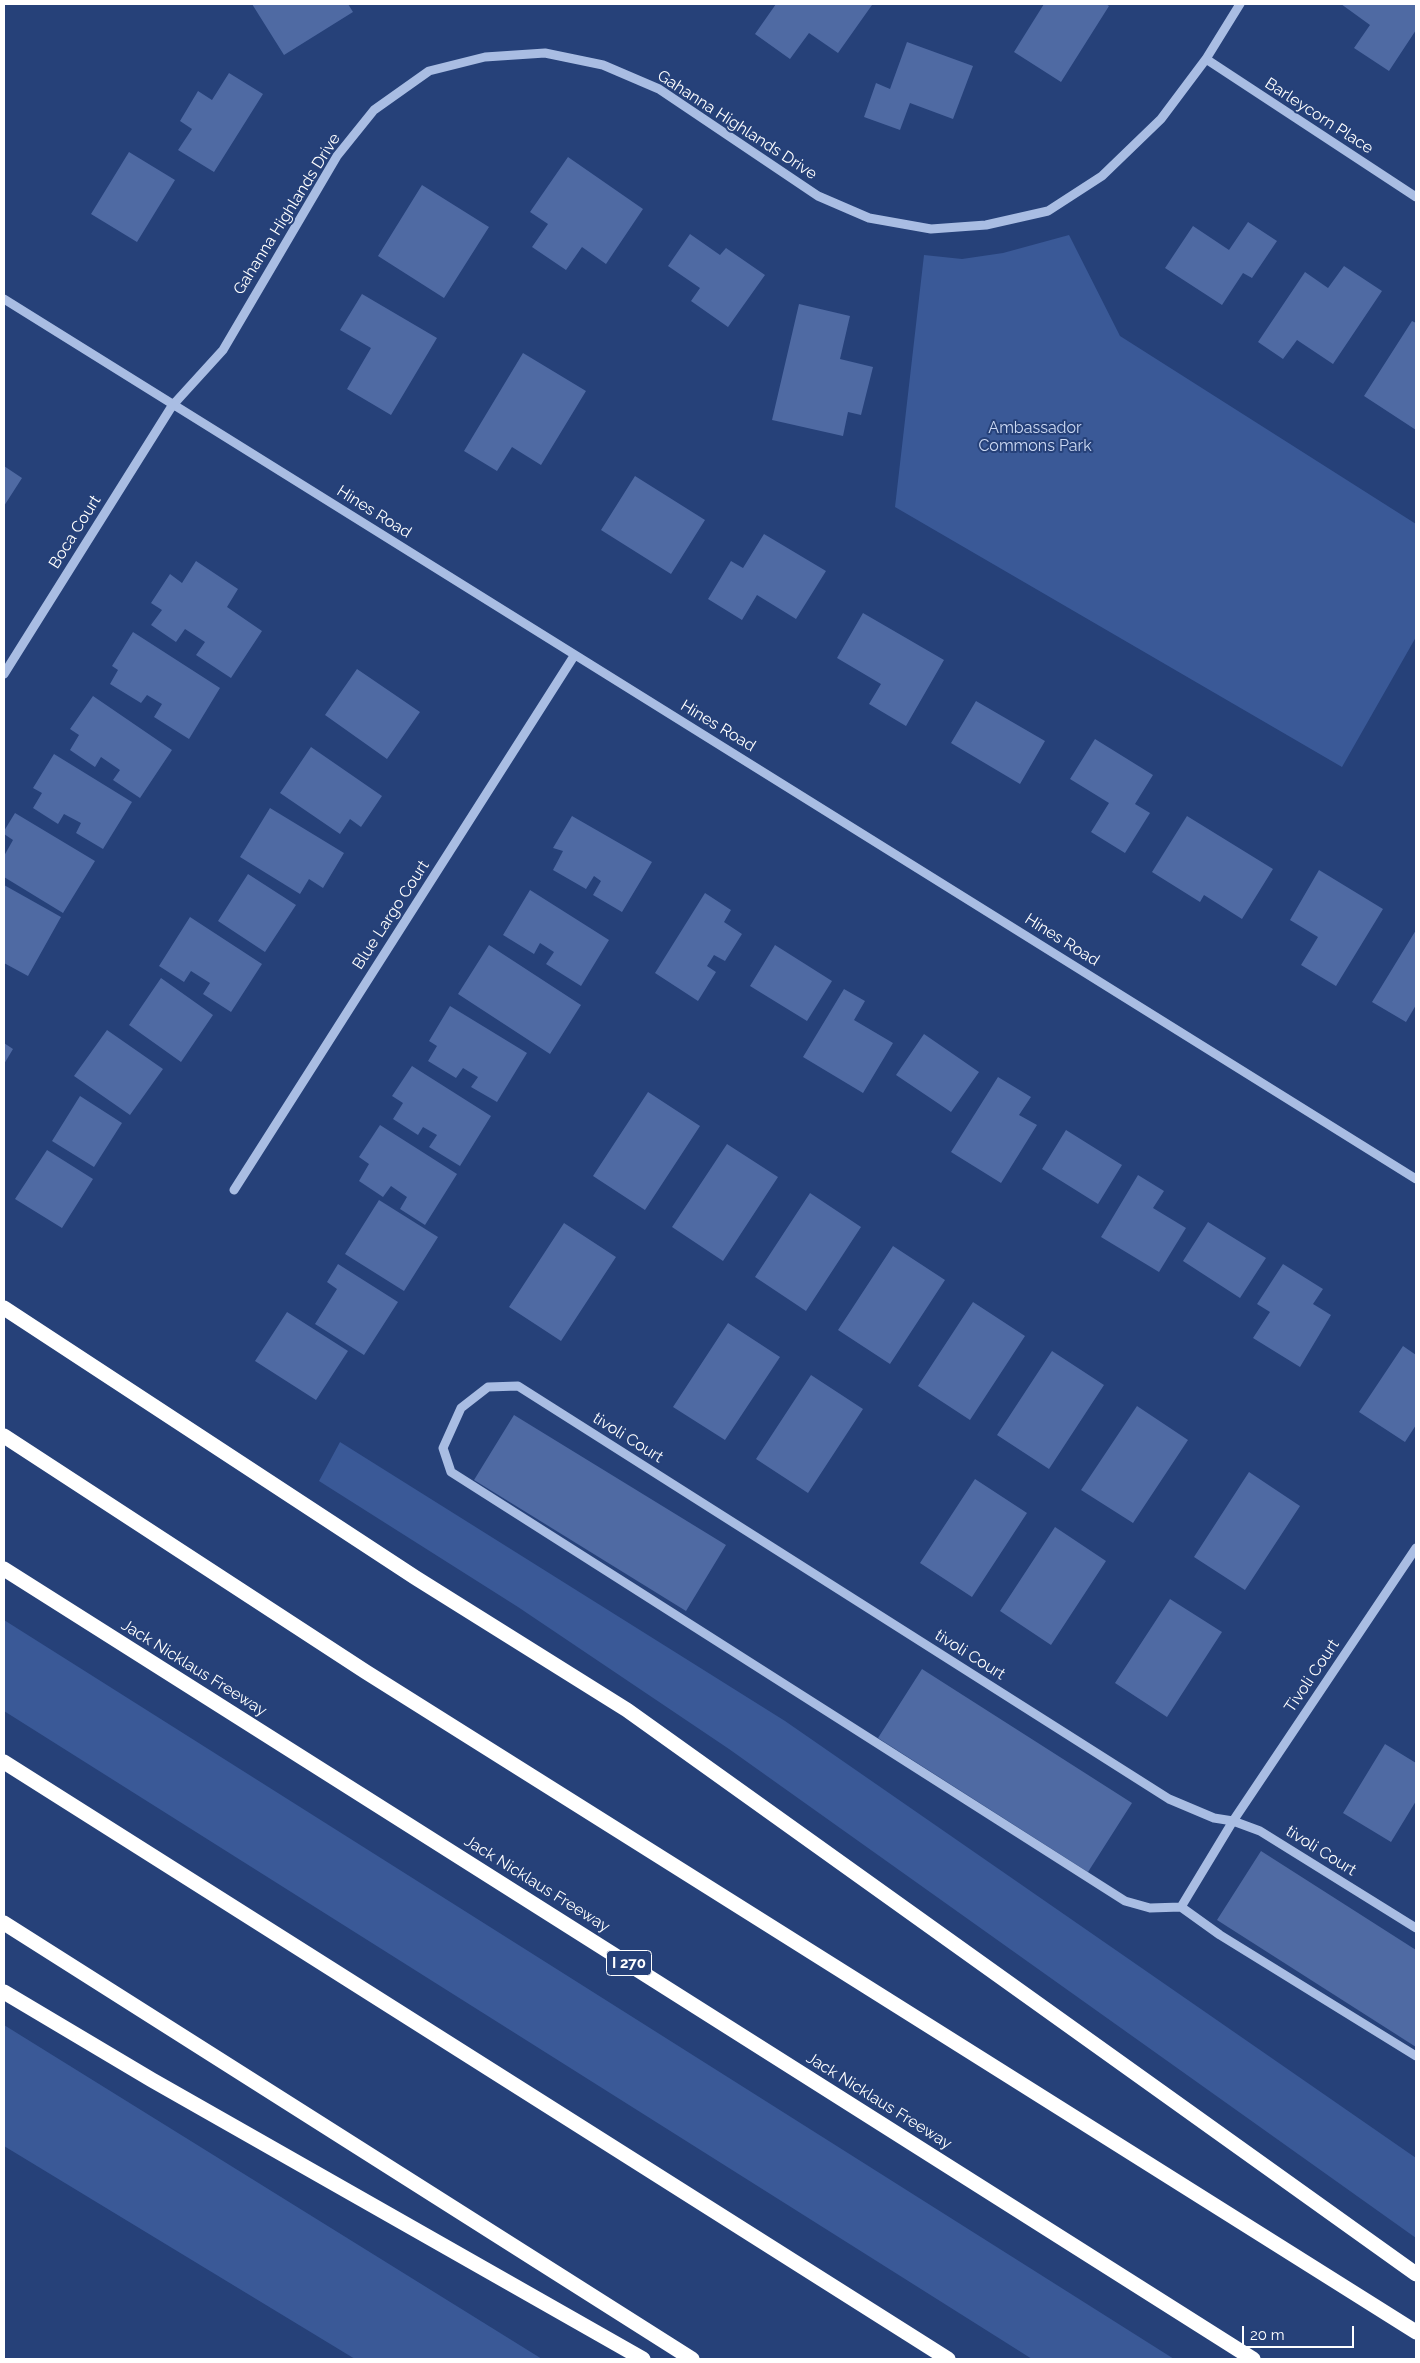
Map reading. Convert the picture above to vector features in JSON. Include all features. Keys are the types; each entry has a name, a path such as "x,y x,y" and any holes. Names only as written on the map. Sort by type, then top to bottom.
{"highway":[{"path":"4,1308 416,1578 627,1710 1416,2274"},
{"path":"4,1436 366,1672 1416,2332"},
{"name":"Jack Nicklaus Freeway","path":"4,1568 1253,2359"},
{"path":"4,1762 948,2359"},
{"path":"4,1923 692,2359"},
{"path":"4,1992 161,2085 643,2359"}],"street":[{"name":"Gahanna Highlands Drive","path":"172,406 223,350 337,156 374,110 429,71 484,57 545,53 604,65 659,89 818,196 869,218 931,229 986,225 1048,211 1102,176 1161,119 1206,59 1240,4"},
{"name":"Barleycorn Place","path":"1206,59 1416,197"},
{"name":"Hines Road","path":"4,299 172,406 763,771 1416,1179"},
{"name":"Boca Court","path":"4,674 172,406"},
{"name":"Blue Largo Court","path":"234,1190 574,656"},
{"name":"tivoli Court","path":"1181,1907 1150,1908 1125,1901 451,1472 443,1448 461,1408 488,1388 518,1386 1169,1799 1214,1818 1233,1821 1260,1831 1416,1928"},
{"name":"Tivoli Court","path":"1181,1907 1233,1821 1416,1548"},
{"path":"1181,1907 1220,1935 1416,2056"}],"green space":[{"name":"Ambassador Commons Park","path":"1069,235 1120,336 1416,524 1416,637 1342,767 895,507 924,255 962,259 1003,253"},
{"path":"340,1442 785,1721 1416,2158 1416,2238 729,1749 518,1607 319,1481"},
{"path":"4,1620 1174,2359 1032,2359 4,1711"},
{"path":"4,2025 542,2359 355,2359 4,2146"}],"building":[{"path":"252,4 348,4 353,12 284,55"},
{"path":"776,4 872,5 838,53 809,33 790,59 755,34"},
{"path":"1044,4 1106,4 1109,6 1061,82 1014,52"},
{"path":"1341,4 1416,4 1416,30 1389,71 1354,48 1370,25"},
{"path":"907,42 973,66 953,119 910,103 900,130 864,117 876,83 890,89"},
{"path":"229,73 263,94 214,172 178,150 192,129 180,121 198,91 212,100"},
{"path":"129,152 175,180 137,242 91,214"},
{"path":"568,157 643,209 606,264 582,247 566,270 532,247 548,224 530,212"},
{"path":"422,185 489,227 444,298 378,256"},
{"path":"1248,222 1277,241 1252,278 1243,273 1222,305 1165,268 1193,226 1229,250"},
{"path":"690,234 720,255 726,248 765,275 728,327 691,301 700,288 668,266"},
{"path":"1344,266 1382,291 1333,364 1297,340 1283,359 1258,342 1305,272 1328,288"},
{"path":"362,294 437,338 391,415 347,389 371,348 340,330"},
{"path":"799,304 850,316 840,359 873,367 861,415 848,412 843,436 772,420"},
{"path":"1412,321 1416,323 1416,430 1364,396"},
{"path":"523,353 586,391 541,465 512,447 497,471 464,451"},
{"path":"4,466 22,478 4,506"},
{"path":"635,476 705,520 671,574 601,530"},
{"path":"764,534 826,571 796,619 757,595 742,620 708,599 731,561 743,568"},
{"path":"196,561 238,589 227,607 262,631 231,678 196,655 205,642 185,629 176,642 151,625 162,610 151,603 170,574 182,583"},
{"path":"863,613 944,660 906,726 869,704 881,684 837,658"},
{"path":"133,632 220,688 189,739 154,717 162,704 147,695 141,703 110,684 118,670 112,666"},
{"path":"357,669 420,712 387,759 325,715"},
{"path":"93,696 172,750 140,798 113,780 120,770 101,757 95,767 70,750 79,735 70,729"},
{"path":"976,701 1045,741 1020,784 951,743"},
{"path":"1095,739 1153,775 1135,804 1150,813 1125,853 1091,832 1109,803 1070,779"},
{"path":"311,747 382,796 361,827 350,819 340,834 280,793"},
{"path":"54,754 132,802 103,849 76,833 81,823 64,814 58,824 33,808 42,793 33,788"},
{"path":"270,808 344,853 323,888 309,879 300,894 240,857"},
{"path":"15,813 95,861 63,913 4,877 4,856 13,840 4,834 4,831"},
{"path":"572,816 652,862 622,912 593,895 601,881 594,876 586,889 553,870 563,851 553,848"},
{"path":"1187,816 1273,869 1242,919 1204,895 1200,902 1152,872"},
{"path":"1319,870 1383,909 1336,986 1301,965 1318,937 1290,920"},
{"path":"248,874 296,905 265,952 218,921"},
{"path":"4,885 61,917 28,976 4,963"},
{"path":"530,890 609,940 581,986 546,964 554,952 540,943 534,954 503,935"},
{"path":"705,893 731,910 724,922 742,934 725,961 714,955 707,966 716,972 698,1001 655,973"},
{"path":"190,917 262,964 231,1012 203,994 210,983 191,971 184,982 159,966"},
{"path":"1416,930 1416,1005 1406,1022 1372,1002"},
{"path":"489,945 581,1005 550,1054 458,994"},
{"path":"775,945 832,981 807,1021 750,986"},
{"path":"161,978 213,1015 181,1062 129,1025"},
{"path":"844,989 865,1001 854,1020 893,1043 863,1093 803,1057"},
{"path":"450,1006 527,1053 497,1102 471,1087 478,1077 463,1068 456,1078 428,1061 437,1046 429,1041"},
{"path":"107,1030 163,1069 130,1115 74,1076"},
{"path":"924,1034 979,1072 951,1112 896,1075"},
{"path":"4,1043 13,1049 4,1064"},
{"path":"412,1066 491,1116 460,1166 429,1147 437,1135 423,1127 418,1135 393,1119 403,1103 392,1096"},
{"path":"998,1077 1031,1097 1019,1115 1037,1125 1001,1183 951,1152"},
{"path":"648,1092 700,1126 645,1210 593,1176"},
{"path":"80,1096 122,1123 94,1167 52,1141"},
{"path":"380,1125 457,1174 425,1225 400,1209 407,1197 391,1186 383,1197 359,1181 369,1164 359,1157"},
{"path":"1066,1130 1122,1165 1098,1204 1042,1169"},
{"path":"727,1144 778,1177 723,1261 672,1227"},
{"path":"47,1150 93,1179 62,1228 15,1199"},
{"path":"1138,1175 1164,1191 1153,1208 1186,1228 1159,1272 1101,1237"},
{"path":"810,1193 861,1227 806,1311 755,1277"},
{"path":"379,1200 438,1237 404,1291 345,1254"},
{"path":"1208,1222 1266,1258 1240,1298 1183,1261"},
{"path":"564,1223 616,1257 561,1341 509,1307"},
{"path":"893,1246 945,1280 890,1364 838,1330"},
{"path":"338,1264 398,1302 364,1355 315,1324 337,1289 327,1282"},
{"path":"1283,1264 1323,1289 1313,1304 1331,1315 1300,1367 1253,1338 1270,1312 1257,1304"},
{"path":"973,1302 1025,1336 970,1420 918,1386"},
{"path":"287,1312 348,1351 316,1400 255,1361"},
{"path":"728,1323 780,1357 725,1440 673,1407"},
{"path":"1403,1346 1416,1355 1416,1425 1405,1442 1359,1412"},
{"path":"1052,1351 1104,1385 1049,1469 997,1435"},
{"path":"811,1375 863,1409 808,1493 756,1459"},
{"path":"1137,1406 1188,1440 1133,1523 1081,1490"},
{"path":"514,1415 726,1545 686,1611 474,1480"},
{"path":"1249,1472 1300,1506 1245,1590 1194,1557"},
{"path":"975,1479 1027,1513 972,1597 920,1563"},
{"path":"1055,1527 1106,1561 1051,1645 1000,1611"},
{"path":"1170,1599 1222,1632 1167,1717 1115,1683"},
{"path":"922,1669 1132,1803 1088,1872 878,1738"},
{"path":"1385,1744 1416,1763 1416,1801 1391,1842 1343,1813"},
{"path":"1261,1851 1416,1950 1416,2047 1217,1920"}]}
